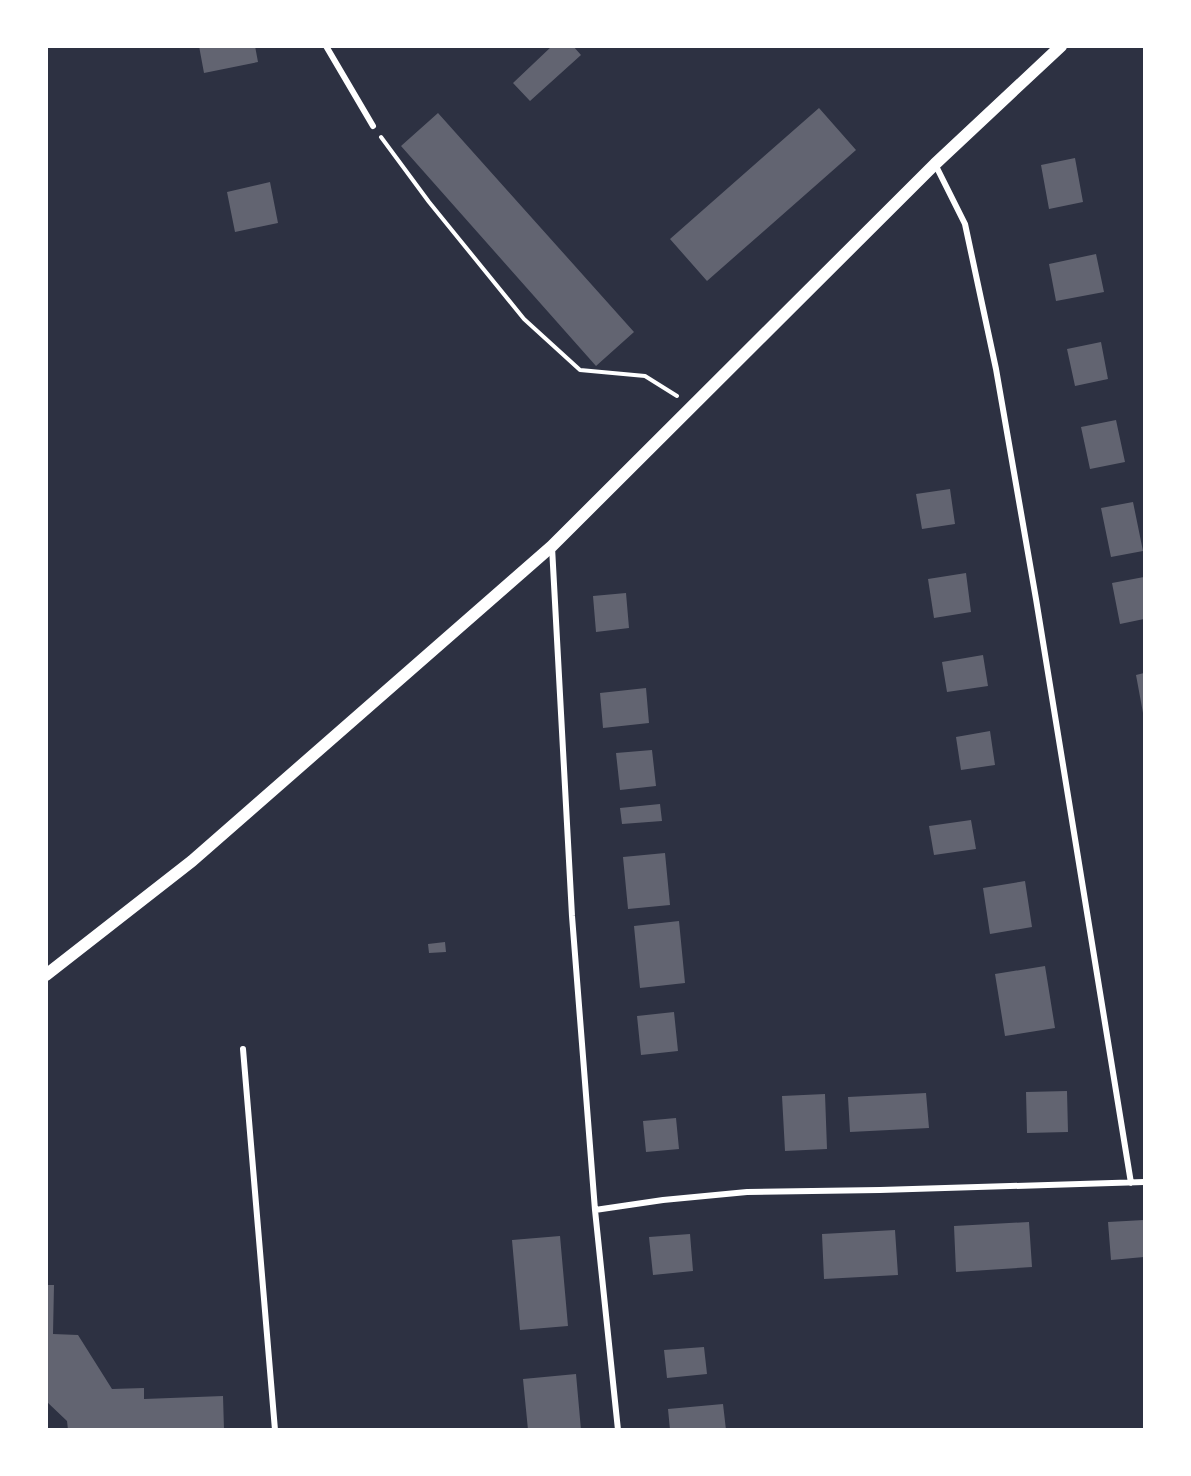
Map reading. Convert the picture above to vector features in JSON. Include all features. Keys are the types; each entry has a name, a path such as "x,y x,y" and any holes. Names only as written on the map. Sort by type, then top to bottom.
{"main road":[{"path":"46,975 192,861 552,546 935,164 1061,46"}],"street":[{"path":"326,46 372,126"},
{"path":"935,164 965,224 996,369 1038,611 1131,1183"},
{"path":"552,546 572,916 595,1210 618,1430"},
{"path":"243,1049 275,1430"},
{"path":"595,1210 663,1200 747,1192 1144,1182"}],"path":[{"path":"372,126 429,202 524,319 580,370 645,376 693,406"}],"building":[{"path":"199,46 255,46 258,62 204,73"},
{"path":"552,46 573,46 581,55 530,101 513,83"},
{"path":"819,108 856,150 707,281 670,239"},
{"path":"438,113 634,332 596,366 401,146"},
{"path":"1075,158 1083,202 1049,209 1041,165"},
{"path":"270,182 278,223 235,232 227,192"},
{"path":"1096,254 1104,292 1056,301 1049,264"},
{"path":"1101,342 1108,379 1075,386 1067,349"},
{"path":"1116,420 1125,462 1090,469 1081,427"},
{"path":"950,489 955,524 922,529 916,494"},
{"path":"1133,502 1143,551 1111,557 1101,508"},
{"path":"966,573 971,612 934,618 928,579"},
{"path":"1144,577 1144,619 1120,624 1112,583"},
{"path":"626,593 629,628 596,632 593,596"},
{"path":"983,655 988,686 947,692 942,662"},
{"path":"1144,673 1144,713 1143,713 1136,675"},
{"path":"646,688 649,723 603,728 600,693"},
{"path":"990,731 995,765 961,770 956,737"},
{"path":"652,750 656,786 620,790 616,753"},
{"path":"660,804 662,821 622,824 620,808"},
{"path":"971,820 976,849 934,855 929,826"},
{"path":"665,853 670,905 628,909 623,857"},
{"path":"1025,881 1032,927 990,934 983,888"},
{"path":"679,921 685,983 640,988 634,926"},
{"path":"445,942 446,952 429,953 428,944"},
{"path":"1045,966 1055,1028 1005,1036 995,974"},
{"path":"674,1012 678,1051 641,1055 637,1016"},
{"path":"1067,1091 1068,1132 1027,1133 1026,1092"},
{"path":"926,1093 929,1128 850,1132 848,1097"},
{"path":"825,1094 827,1149 785,1151 782,1096"},
{"path":"676,1118 679,1149 646,1152 643,1121"},
{"path":"1144,1220 1144,1257 1111,1260 1108,1222"},
{"path":"1029,1222 1032,1267 956,1272 954,1226"},
{"path":"895,1230 898,1275 824,1279 822,1234"},
{"path":"690,1234 693,1271 653,1275 649,1237"},
{"path":"560,1236 568,1326 520,1330 512,1240"},
{"path":"46,1285 54,1285 53,1334 78,1335 112,1389 144,1388 144,1399 223,1396 224,1430 68,1430 67,1421 46,1401"},
{"path":"704,1347 707,1374 667,1378 664,1350"},
{"path":"576,1374 581,1430 528,1430 523,1379"},
{"path":"723,1404 726,1430 670,1430 668,1409"}]}
